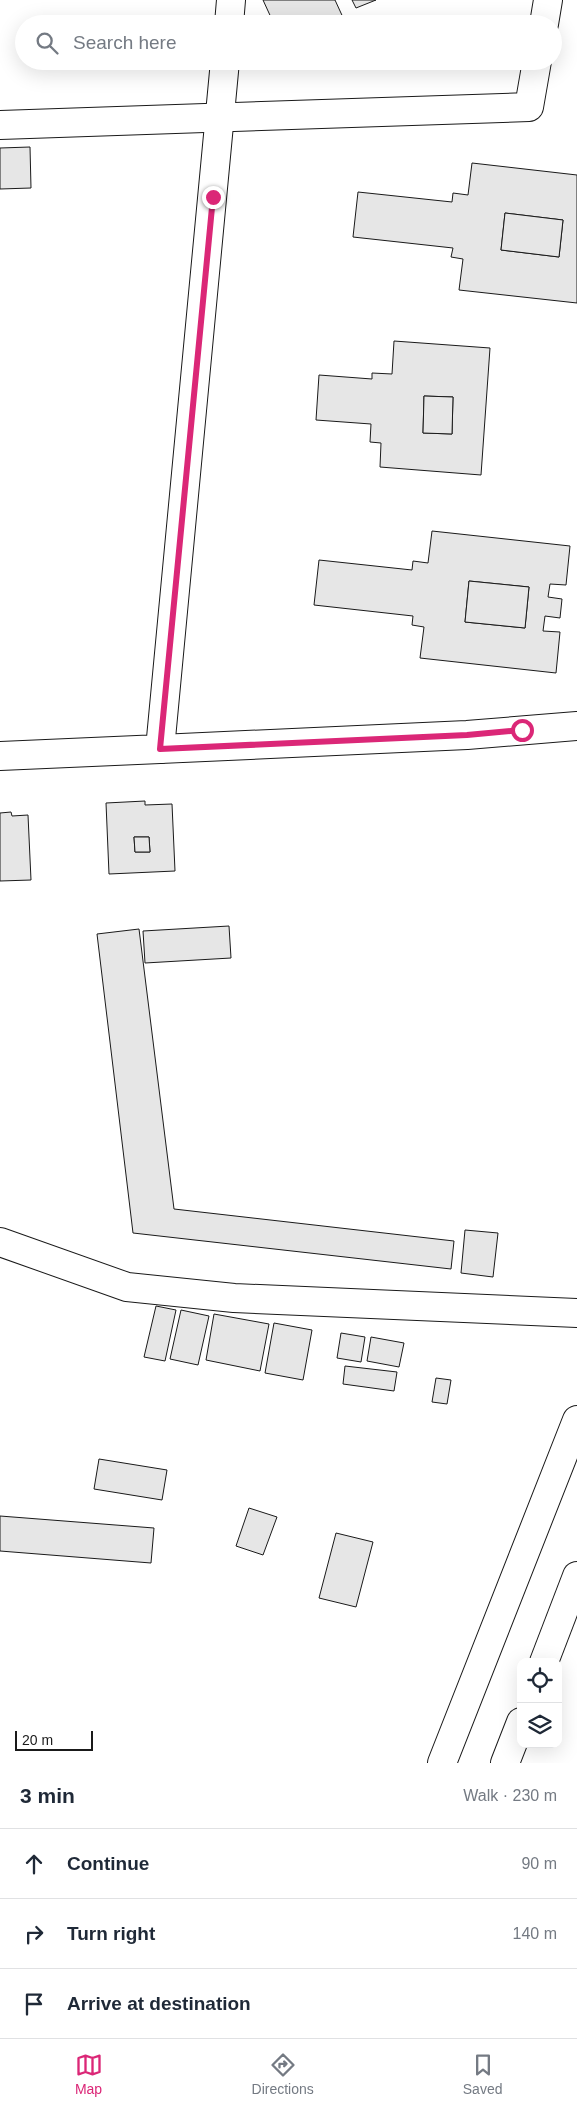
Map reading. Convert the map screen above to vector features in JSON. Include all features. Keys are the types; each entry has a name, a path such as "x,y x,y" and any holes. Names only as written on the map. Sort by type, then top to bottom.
{"main road":[{"path":"230,15 231,0"},
{"path":"546,15 548,0"},
{"path":"160,749 224,70"},
{"path":"0,125 529,107 535,70"},
{"path":"0,756 467,735 577,726"},
{"path":"0,1242 127,1287 234,1298 577,1313"},
{"path":"442,1763 577,1420"},
{"path":"546,1658 577,1576"},
{"path":"505,1763 517,1732"}],"building":[{"path":"263,0 335,0 342,15 270,15"},
{"path":"352,0 376,0 356,8"},
{"path":"30,147 31,188 0,189 0,148"},
{"path":"472,163 577,175 577,303 459,290 463,259 451,257 453,248 353,237 358,192 452,202 453,193 468,195","holes":["505,213 563,220 559,257 501,250"]},
{"path":"505,213 563,220 559,257 501,250"},
{"path":"394,341 490,348 481,475 380,467 381,443 370,442 371,424 316,420 319,375 372,379 372,373 392,374","holes":["424,396 453,397 452,434 423,433"]},
{"path":"424,396 453,397 452,434 423,433"},
{"path":"432,531 570,546 566,585 550,584 548,597 562,599 560,618 545,616 543,631 560,632 556,673 420,658 424,627 412,625 413,616 314,605 319,560 412,570 413,561 428,563","holes":["469,581 529,587 525,628 465,622"]},
{"path":"469,581 529,587 525,628 465,622"},
{"path":"145,801 145,805 172,804 175,871 109,874 106,803","holes":["134,837 149,837 150,852 135,852"]},
{"path":"11,812 12,816 28,815 31,880 0,881 0,813"},
{"path":"134,837 149,837 150,852 135,852"},
{"path":"229,926 231,958 145,963 143,931"},
{"path":"139,929 174,1209 454,1241 451,1269 133,1233 97,934"},
{"path":"465,1230 498,1233 493,1277 461,1273"},
{"path":"156,1306 176,1310 165,1361 144,1357"},
{"path":"181,1310 209,1316 198,1365 170,1359"},
{"path":"214,1314 269,1324 260,1371 206,1360"},
{"path":"274,1323 312,1330 303,1380 265,1373"},
{"path":"341,1333 365,1337 361,1362 337,1358"},
{"path":"371,1337 404,1343 399,1367 367,1361"},
{"path":"345,1366 397,1372 394,1391 343,1384"},
{"path":"436,1378 451,1380 447,1404 432,1402"},
{"path":"99,1459 167,1470 162,1500 94,1489"},
{"path":"249,1508 277,1517 263,1555 236,1546"},
{"path":"0,1516 154,1528 151,1563 0,1551"},
{"path":"336,1533 373,1542 356,1607 319,1598"}],"route":[{"path":"213,197 160,749 467,735 522,730"}]}
